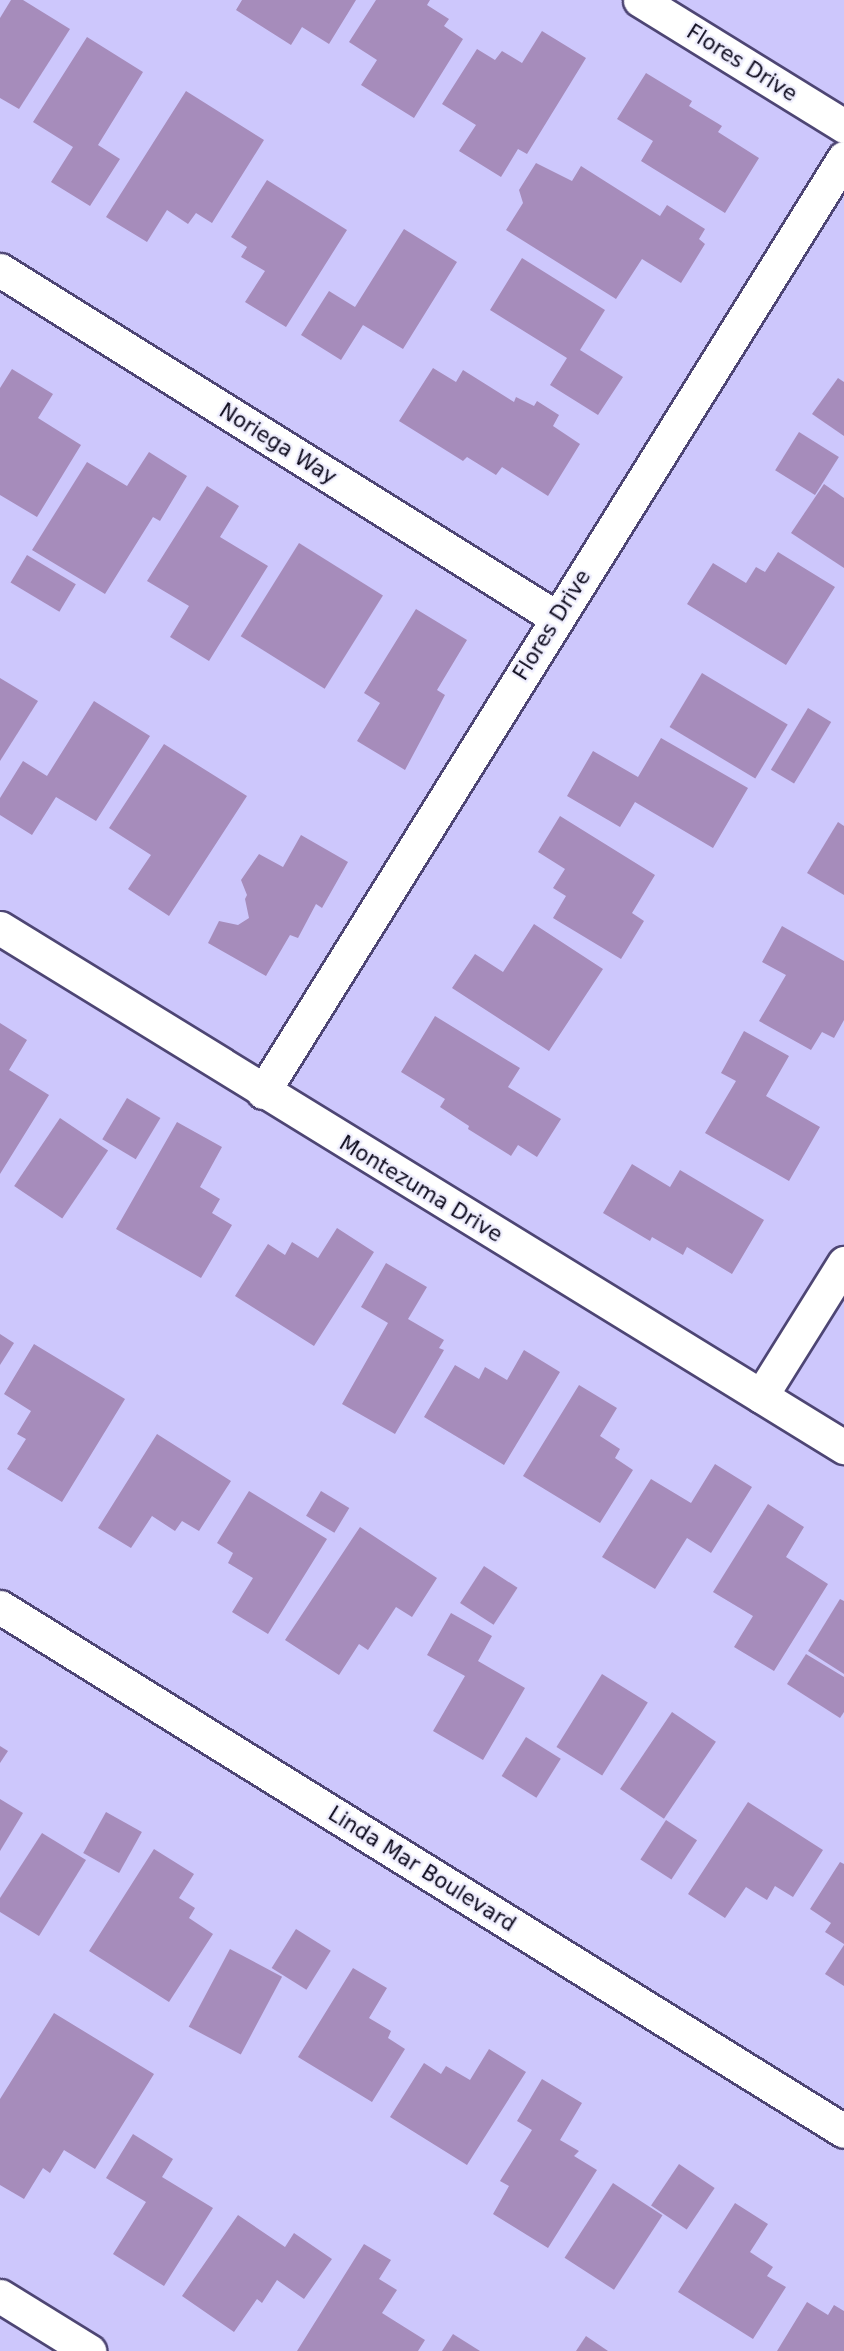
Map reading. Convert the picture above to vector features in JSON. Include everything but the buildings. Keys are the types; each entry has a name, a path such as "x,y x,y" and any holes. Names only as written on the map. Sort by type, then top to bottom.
{"street":[{"name":"Flores Drive","path":"640,0 844,126"},
{"name":"Flores Drive","path":"263,1092 844,158"},
{"name":"Noriega Way","path":"0,270 557,618"},
{"name":"Montezuma Drive","path":"0,928 263,1092 844,1447"},
{"path":"761,1396 844,1263"},
{"name":"Linda Mar Boulevard","path":"0,1607 844,2131"},
{"path":"0,2296 89,2351"}]}
